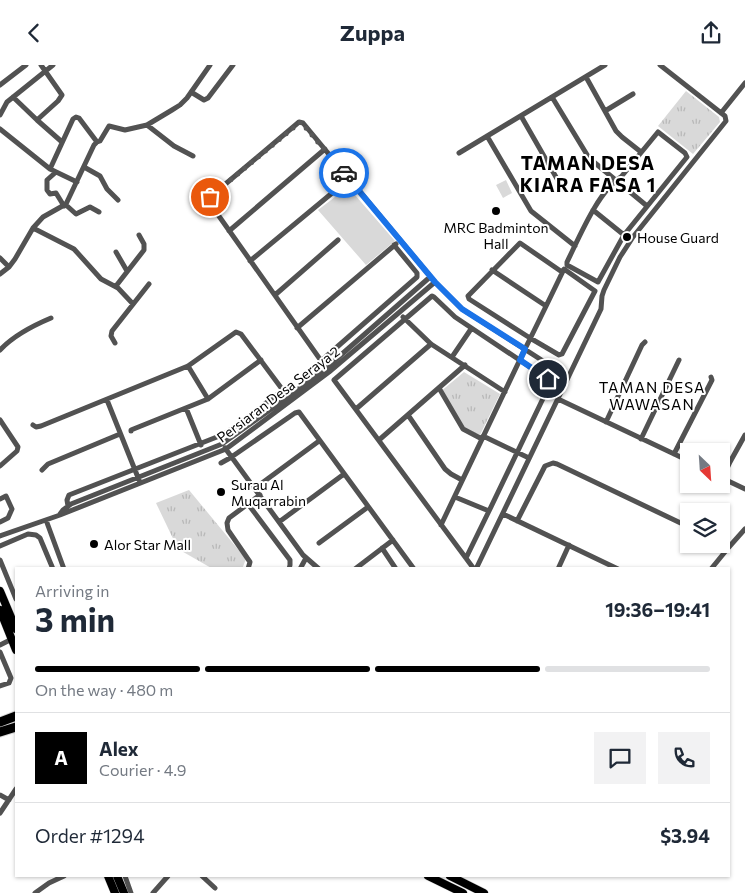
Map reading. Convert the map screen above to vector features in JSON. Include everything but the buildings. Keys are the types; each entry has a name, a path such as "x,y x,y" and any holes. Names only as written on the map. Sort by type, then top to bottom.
{"highway":[{"path":"0,722 15,716"},
{"path":"0,732 15,727"}],"main road":[{"path":"0,591 15,627"},
{"path":"0,610 15,647"},
{"path":"108,877 115,893"},
{"path":"117,877 124,893"},
{"path":"430,877 458,892"},
{"path":"452,877 484,893"}],"street":[{"path":"0,85 26,65"},
{"path":"37,120 62,95 41,65"},
{"path":"0,115 7,102 53,65"},
{"path":"0,274 9,267 33,228 43,217 65,205 94,145 100,141 109,126 125,130 147,125 180,105 210,65"},
{"path":"191,92 204,100 208,98 233,65"},
{"path":"459,153 605,65"},
{"path":"476,567 601,309 602,296 620,257 633,237 725,123 726,117 722,113 660,65"},
{"path":"586,77 619,135 641,152"},
{"path":"722,113 745,83"},
{"path":"605,111 633,94"},
{"path":"13,97 62,142"},
{"path":"552,97 589,158 647,206"},
{"path":"521,115 560,184"},
{"path":"50,169 73,119 78,117 96,142"},
{"path":"327,370 208,202 210,197 299,123 303,123 430,277 462,309 568,377"},
{"path":"147,125 174,146 193,156"},
{"path":"0,129 50,169 77,182"},
{"path":"658,132 686,153 687,158 624,235 598,282 567,265 567,262 593,210 641,152 658,132"},
{"path":"488,136 531,211 575,246"},
{"path":"229,231 325,149"},
{"path":"84,167 100,176 107,189 118,200"},
{"path":"56,172 48,180 47,190 50,194 56,193 65,205 76,214 90,207 98,212"},
{"path":"250,261 349,179"},
{"path":"593,210 624,235"},
{"path":"33,228 77,252 101,279 121,290 132,305"},
{"path":"116,286 144,251 144,244 139,235"},
{"path":"274,295 338,240"},
{"path":"298,328 400,240"},
{"path":"441,525 504,391 520,360 525,349 530,339 546,306 562,272 564,269 594,289 595,293 560,355 530,339 468,298 468,296 521,243 562,272"},
{"path":"321,361 417,277 417,273 394,245"},
{"path":"116,252 127,271"},
{"path":"0,258 9,267"},
{"path":"492,270 546,306"},
{"name":"Persiaran Desa Seraya 2","path":"61,513 222,443 327,370 430,277"},
{"name":"Persiaran Desa Seraya 2","path":"61,513 68,506 226,449 399,313 435,282"},
{"path":"115,343 111,334 149,284"},
{"path":"466,559 550,382 450,313 432,296 334,379 466,559 473,567"},
{"path":"399,313 431,344 504,391"},
{"path":"0,350 13,338 30,327 51,318"},
{"path":"452,357 472,329"},
{"path":"34,425 36,427 41,426 188,366 236,332 241,334 288,397"},
{"path":"606,422 642,345 645,343"},
{"path":"356,409 431,344"},
{"path":"131,431 208,399 261,360"},
{"path":"641,439 679,360"},
{"path":"379,440 465,365"},
{"path":"188,366 208,399"},
{"path":"674,454 712,380 711,377"},
{"path":"438,388 463,429 530,458"},
{"path":"68,506 69,495 229,431 283,390"},
{"path":"106,399 139,480"},
{"path":"558,399 680,457"},
{"path":"186,408 204,451"},
{"path":"221,463 299,412 413,567"},
{"path":"408,415 450,474 462,481"},
{"path":"0,420 18,447 17,451 0,466"},
{"path":"42,470 48,464 120,434"},
{"path":"745,435 742,445 730,462 723,477 745,489"},
{"path":"262,483 320,441"},
{"path":"222,443 306,558 317,567"},
{"path":"517,521 545,466 553,463 680,523"},
{"path":"279,522 344,474"},
{"path":"249,567 250,562 227,527 229,518 260,495"},
{"path":"0,499 6,496 12,509 8,518 0,522"},
{"path":"455,497 489,511"},
{"path":"248,504 290,560 289,567"},
{"path":"319,543 368,507"},
{"path":"0,536 61,513"},
{"path":"502,514 614,567"},
{"path":"46,520 63,567"},
{"path":"26,526 28,534"},
{"path":"730,546 745,529"},
{"path":"0,546 28,534 36,535 40,539 52,567"},
{"path":"358,567 393,540"},
{"path":"559,567 569,545"},
{"path":"382,548 395,567"},
{"path":"713,567 724,553"},
{"path":"300,567 306,558"},
{"path":"0,561 15,597"},
{"path":"0,645 12,639"},
{"path":"0,652 11,678 9,683 0,685"},
{"path":"0,813 15,791"},
{"path":"0,795 9,800"},
{"path":"34,893 62,877"},
{"path":"125,877 131,893"},
{"path":"153,893 167,877"},
{"path":"203,877 215,888"}],"green space":[{"path":"686,91 719,117 720,122 693,154 658,126"},
{"path":"506,180 512,193 503,198 496,185"},
{"path":"348,187 395,241 366,265 318,210"},
{"path":"464,372 500,394 480,435 464,428 440,392"},
{"path":"189,490 246,559 243,567 210,567 178,549 156,503"}],"way so far":[{"path":"210,197 301,122 344,173"}],"place":[{"name":"MRC Badminton Hall","path":"496,211"},
{"name":"House Guard","path":"627,237"},
{"name":"Surau Al Muqarrabin","path":"221,492"},
{"name":"Alor Star Mall","path":"94,544"}],"district":[{"name":"TAMAN DESA KIARA FASA 1","path":"588,173"},
{"name":"TAMAN DESA WAWASAN","path":"652,396"}],"route":[{"path":"344,173 430,277 456,304 525,349 520,360 548,379"}]}
